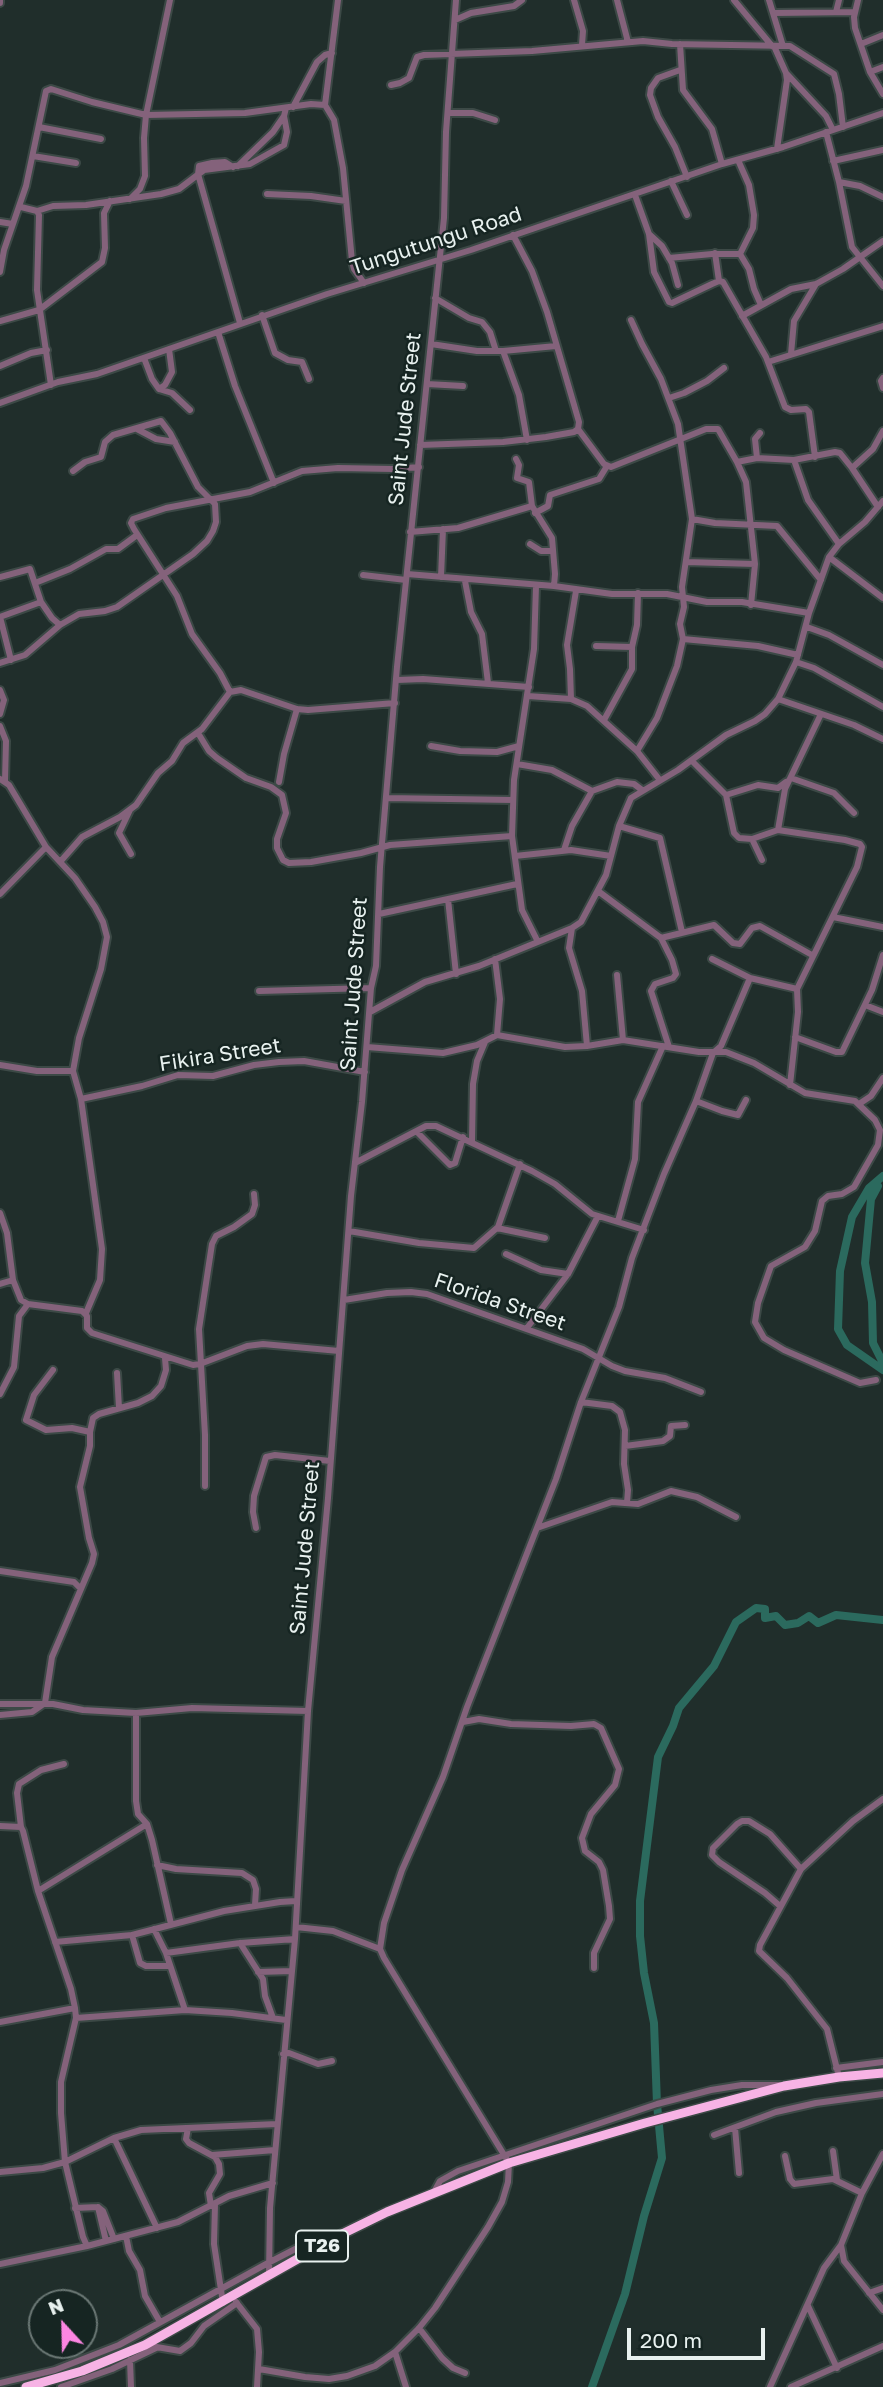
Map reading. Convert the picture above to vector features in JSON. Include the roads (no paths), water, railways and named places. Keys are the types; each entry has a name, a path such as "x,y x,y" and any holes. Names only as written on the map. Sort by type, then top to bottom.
{"highway":[{"name":"T26","path":"26,2387 131,2356 145,2345 223,2303 235,2300 269,2276 340,2235 506,2159 837,2072 883,2073"}],"street":[{"path":"130,199 140,189 145,176 146,115 170,0"},
{"path":"338,0 325,105 334,120 352,261 356,273 364,283"},
{"name":"Saint Jude Street","path":"269,2276 268,2230 296,1927 308,1712 355,1163 371,988 376,966 382,846 410,532 444,218 456,0"},
{"path":"455,20 471,13 514,6 522,0"},
{"path":"574,0 583,31 582,45"},
{"path":"617,0 628,42"},
{"path":"734,0 773,46 786,74 826,116 852,247 883,286"},
{"path":"769,0 783,46"},
{"path":"836,12 839,0"},
{"path":"858,0 855,28 870,72 883,94"},
{"path":"774,13 855,12"},
{"path":"861,44 883,35"},
{"path":"390,85 409,78 417,57 532,51 628,42 783,46 796,48 812,62 834,75 843,127"},
{"path":"680,44 683,90 715,134 722,164"},
{"path":"235,167 273,132 317,62 332,53"},
{"path":"870,72 883,67"},
{"path":"680,70 658,78 650,95 687,177"},
{"path":"777,149 786,74"},
{"path":"0,272 2,250 21,207 46,92 51,89 146,115 245,113 325,105"},
{"path":"448,113 473,113 495,120"},
{"name":"Tungutungu Road","path":"0,403 51,385 97,374 262,315 440,260 722,164 777,149 883,113"},
{"path":"240,323 198,168 203,164 225,162 235,167 257,161 284,145 287,132 284,117"},
{"path":"39,127 100,139"},
{"path":"833,161 883,150"},
{"path":"33,156 76,163"},
{"path":"738,160 749,185 754,215 753,228 740,254"},
{"path":"21,207 37,211 53,206 130,199 179,189 198,174"},
{"path":"671,181 687,215"},
{"path":"839,182 860,186 883,197"},
{"path":"267,194 346,201"},
{"path":"635,195 649,234 654,272 669,302 719,281"},
{"path":"0,321 40,310 102,262 105,248 104,213 110,201"},
{"path":"37,211 40,219 37,290 51,385"},
{"path":"0,222 13,224"},
{"path":"649,234 662,246 678,285"},
{"path":"513,235 538,285 579,429 607,466"},
{"path":"742,316 791,289 816,284 883,242"},
{"path":"668,258 715,253 740,254"},
{"path":"715,253 719,281"},
{"path":"740,254 750,269 754,289 761,304"},
{"path":"719,281 723,282 754,334 785,407 788,410 806,409 809,412 815,457"},
{"path":"791,354 794,321 816,284"},
{"path":"435,298 468,318 482,322 490,332 519,395 527,440"},
{"path":"262,315 275,353 288,360 302,362 309,379"},
{"path":"631,320 669,398 678,424 692,519 682,587 684,596 680,624 683,639 662,708 637,751"},
{"path":"768,362 883,326"},
{"path":"218,332 238,396 274,483"},
{"path":"431,344 500,351 556,346"},
{"path":"159,389 165,385 172,372 169,349"},
{"path":"0,366 31,353 47,350"},
{"path":"144,358 159,389 172,393 190,410"},
{"path":"669,398 707,381 724,368"},
{"path":"883,378 883,388"},
{"path":"427,383 463,386"},
{"path":"0,663 33,650 60,625 79,614 117,607 193,554 207,541 216,522 215,504 198,487 161,421 113,435 105,442 101,457 86,462 73,471"},
{"path":"410,532 458,528 548,506 550,495 599,479 607,466 624,463 715,427 721,433 746,482 755,564 751,605"},
{"path":"137,429 156,439 175,442"},
{"path":"421,445 527,440 579,429"},
{"path":"852,468 873,449 883,431"},
{"path":"757,458 755,439 760,433"},
{"path":"370,1012 425,982 495,959 572,928 580,922 606,875 619,826 631,797 692,761 713,744 755,721 778,699 797,659 807,627 808,613 830,556 881,503 840,453 793,460 757,458 737,462"},
{"path":"516,459 519,465 516,475 529,482 534,509 552,538 554,586"},
{"path":"793,460 808,500 839,544"},
{"path":"230,692 192,634 177,596 137,535 131,523 136,516 211,498 237,496 295,473 316,469 419,467"},
{"path":"692,519 777,526 821,580"},
{"path":"442,577 443,529"},
{"path":"35,583 70,569 106,549 118,550 137,535"},
{"path":"530,544 541,551 552,551"},
{"path":"830,556 883,597"},
{"path":"686,562 755,564"},
{"path":"0,577 30,569 41,602 60,625"},
{"path":"363,575 442,577 465,581 554,586 612,594 684,596 707,602 742,602 808,613"},
{"path":"465,581 471,612 484,641 488,683"},
{"path":"536,586 534,649 519,746 512,836 522,910 537,940"},
{"path":"570,699 570,669 566,645 576,590"},
{"path":"604,720 629,676 633,662 638,593"},
{"path":"12,660 0,617 41,602"},
{"path":"807,627 829,635 883,665"},
{"path":"683,639 758,646 797,659 883,707"},
{"path":"596,646 632,647"},
{"path":"397,680 530,687"},
{"path":"0,690 5,700 0,714"},
{"path":"131,854 119,833 130,810 158,773 172,761 183,743 198,733 230,692 241,690 257,694 297,709 395,703"},
{"path":"528,696 570,699 587,706 637,751 659,779"},
{"path":"778,699 854,725 883,739"},
{"path":"279,782 297,709"},
{"path":"778,830 785,789 821,714"},
{"path":"0,726 6,741 2,779 46,847 95,907 107,937 101,969 79,1038 73,1071 80,1099 102,1249 100,1280 86,1312 89,1332 183,1363 200,1364 233,1349 247,1346 275,1345 339,1351"},
{"path":"198,733 209,751 217,758 246,778 271,787 282,795 286,813 277,848 283,860 298,863 361,853 382,846 512,836"},
{"path":"431,746 460,751 497,752 519,746"},
{"path":"692,761 726,795 736,835 752,839 778,830 860,844 860,861 797,989 798,1012 790,1085"},
{"path":"517,764 552,770 592,791"},
{"path":"726,795 758,785 778,788 792,776"},
{"path":"792,776 834,793 854,813"},
{"path":"564,850 572,826 592,791 617,782 634,784 642,790"},
{"path":"386,797 513,800"},
{"path":"60,862 82,837 130,810"},
{"path":"619,826 660,838 682,932"},
{"path":"752,839 762,860"},
{"path":"0,894 46,847"},
{"path":"514,856 578,850 611,856"},
{"path":"379,914 517,884"},
{"path":"598,891 660,938 676,974 671,979 656,984 651,991 666,1047 638,1102 634,1169 622,1200 618,1221"},
{"path":"448,899 456,974"},
{"path":"833,917 883,927"},
{"path":"660,938 714,925 733,943 740,944 752,928 760,926 812,955"},
{"path":"572,928 569,948 582,990 587,1046"},
{"path":"795,1037 842,1052 865,1005 883,955"},
{"path":"495,959 500,999 497,1035"},
{"path":"712,959 750,978 797,989"},
{"path":"617,975 623,1040"},
{"path":"380,1949 384,1923 402,1870 443,1777 467,1707 556,1479 581,1402 600,1360 619,1307 632,1258 664,1174 696,1101 713,1053 721,1046 750,978"},
{"path":"259,991 371,988"},
{"path":"865,1005 883,1012"},
{"path":"367,1047 443,1053 477,1045 497,1035 558,1046 587,1046 623,1040 713,1053 726,1052 754,1063 790,1085 814,1095 855,1101 875,1120 880,1130 878,1145 854,1187 842,1194 828,1196 822,1201 815,1231 805,1247 771,1266 758,1303 755,1322 764,1338 784,1350 860,1382 876,1380"},
{"path":"471,1141 473,1084 477,1061 486,1041"},
{"name":"Fikira Street","path":"80,1099 178,1075 213,1076 254,1065 279,1062 304,1061 365,1072"},
{"path":"0,1065 37,1071 73,1071"},
{"path":"859,1104 871,1096 883,1078"},
{"path":"696,1101 738,1115 746,1100"},
{"path":"355,1163 418,1133 426,1126 436,1126 520,1164 555,1184 598,1216 644,1230"},
{"path":"418,1133 434,1146 450,1165 455,1163 463,1137"},
{"path":"349,1231 408,1242 477,1247 496,1228 520,1164"},
{"path":"205,1486 199,1329 214,1238 245,1221 252,1214 254,1194"},
{"path":"0,1213 7,1233 13,1280 18,1296 28,1304 86,1312"},
{"path":"527,1328 568,1274 598,1216"},
{"path":"496,1228 545,1238"},
{"path":"506,1254 541,1269 568,1274"},
{"path":"0,1284 13,1280"},
{"name":"Florida Street","path":"344,1300 387,1293 427,1294 583,1349 625,1371 665,1378 701,1392"},
{"path":"0,1394 14,1367 19,1316 28,1304"},
{"path":"0,1715 32,1712 45,1702 52,1657 94,1555 80,1487 90,1446 93,1418 152,1396 161,1386 166,1370 165,1358"},
{"path":"53,1370 34,1395 26,1420 47,1430 72,1428 90,1432"},
{"path":"117,1373 119,1408"},
{"path":"581,1402 617,1408 625,1430 628,1503"},
{"path":"625,1446 663,1441 670,1436 671,1426 685,1425"},
{"path":"256,1528 254,1496 266,1457 275,1455 330,1461"},
{"path":"537,1528 612,1502 638,1504 671,1491 713,1504 736,1517"},
{"path":"0,1571 74,1582 80,1588"},
{"path":"0,1703 45,1702 83,1710 136,1713 192,1708 308,1712"},
{"path":"467,1707 480,1719"},
{"path":"136,1713 138,1814 147,1824 171,1924"},
{"path":"463,1722 480,1719 511,1724 598,1725 616,1758 618,1778 590,1814 582,1838 585,1851 599,1862 603,1870 609,1906 610,1919 594,1953 594,1968"},
{"path":"64,1764 41,1770 19,1784 17,1793 21,1827 38,1891 75,2008 76,2018 61,2082 65,2162 87,2246"},
{"path":"883,1798 853,1821 801,1869 759,1951 788,1978 808,2008 823,2023 837,2072 883,2062"},
{"path":"780,1906 719,1862 712,1855 713,1848 741,1821 750,1821 770,1834 801,1869"},
{"path":"38,1891 147,1824"},
{"path":"0,1826 21,1827"},
{"path":"157,1865 176,1869 242,1873 253,1880 256,1889 255,1905"},
{"path":"55,1942 132,1935 255,1905 296,1902"},
{"path":"259,2369 329,2379 375,2366 395,2352 419,2329 455,2280 497,2210 508,2182 506,2159 380,1949 333,1931 296,1927"},
{"path":"154,1929 166,1952 185,2010"},
{"path":"132,1935 140,1963 146,1966 170,1966"},
{"path":"166,1952 240,1942 295,1939"},
{"path":"240,1942 263,1979 265,1996 273,2018"},
{"path":"258,1972 292,1971"},
{"path":"0,2022 75,2008"},
{"path":"76,2018 185,2010 286,2020"},
{"path":"283,2054 289,2053 318,2064 332,2061"},
{"path":"506,2159 678,2097 742,2085 783,2086"},
{"path":"714,2135 789,2108 883,2094"},
{"path":"0,2172 43,2168 65,2162 114,2138 153,2128 277,2124"},
{"path":"735,2127 739,2173"},
{"path":"188,2128 186,2139 189,2143 218,2160 220,2170 210,2189 214,2244 223,2303"},
{"path":"114,2138 157,2228"},
{"path":"212,2155 275,2150"},
{"path":"833,2151 837,2180"},
{"path":"785,2156 790,2179 794,2184 828,2178 862,2193"},
{"path":"770,2387 824,2268 841,2245 862,2193 882,2156"},
{"path":"0,2264 87,2246 178,2222 244,2190 273,2183"},
{"path":"75,2208 98,2207 107,2217 110,2240"},
{"path":"0,2383 55,2370 98,2354 305,2244 340,2235"},
{"path":"126,2236 129,2251 140,2270 145,2295 160,2322"},
{"path":"841,2245 844,2261 883,2311"},
{"path":"869,2293 883,2288"},
{"path":"145,2345 175,2351 186,2348 204,2326 235,2300 257,2329 257,2387"},
{"path":"808,2306 836,2368"},
{"path":"419,2329 442,2358 453,2368 465,2373"},
{"path":"791,2387 883,2346"},
{"path":"61,2387 70,2386 131,2356 158,2347"},
{"path":"395,2352 406,2387"},
{"path":"131,2356 131,2387"}],"waterway":[{"path":"883,1176 869,1188 852,1217 840,1271 838,1329 847,1345 883,1370"},
{"path":"878,1186 871,1199 865,1263 872,1302 873,1343 883,1363"},
{"path":"592,2387 625,2294 644,2216 662,2158 654,2023 640,1936 640,1901 658,1757 679,1708 714,1666 736,1622 756,1608 765,1609 765,1618 776,1616 785,1625 798,1623 809,1616 818,1623 836,1615 883,1620"}]}
